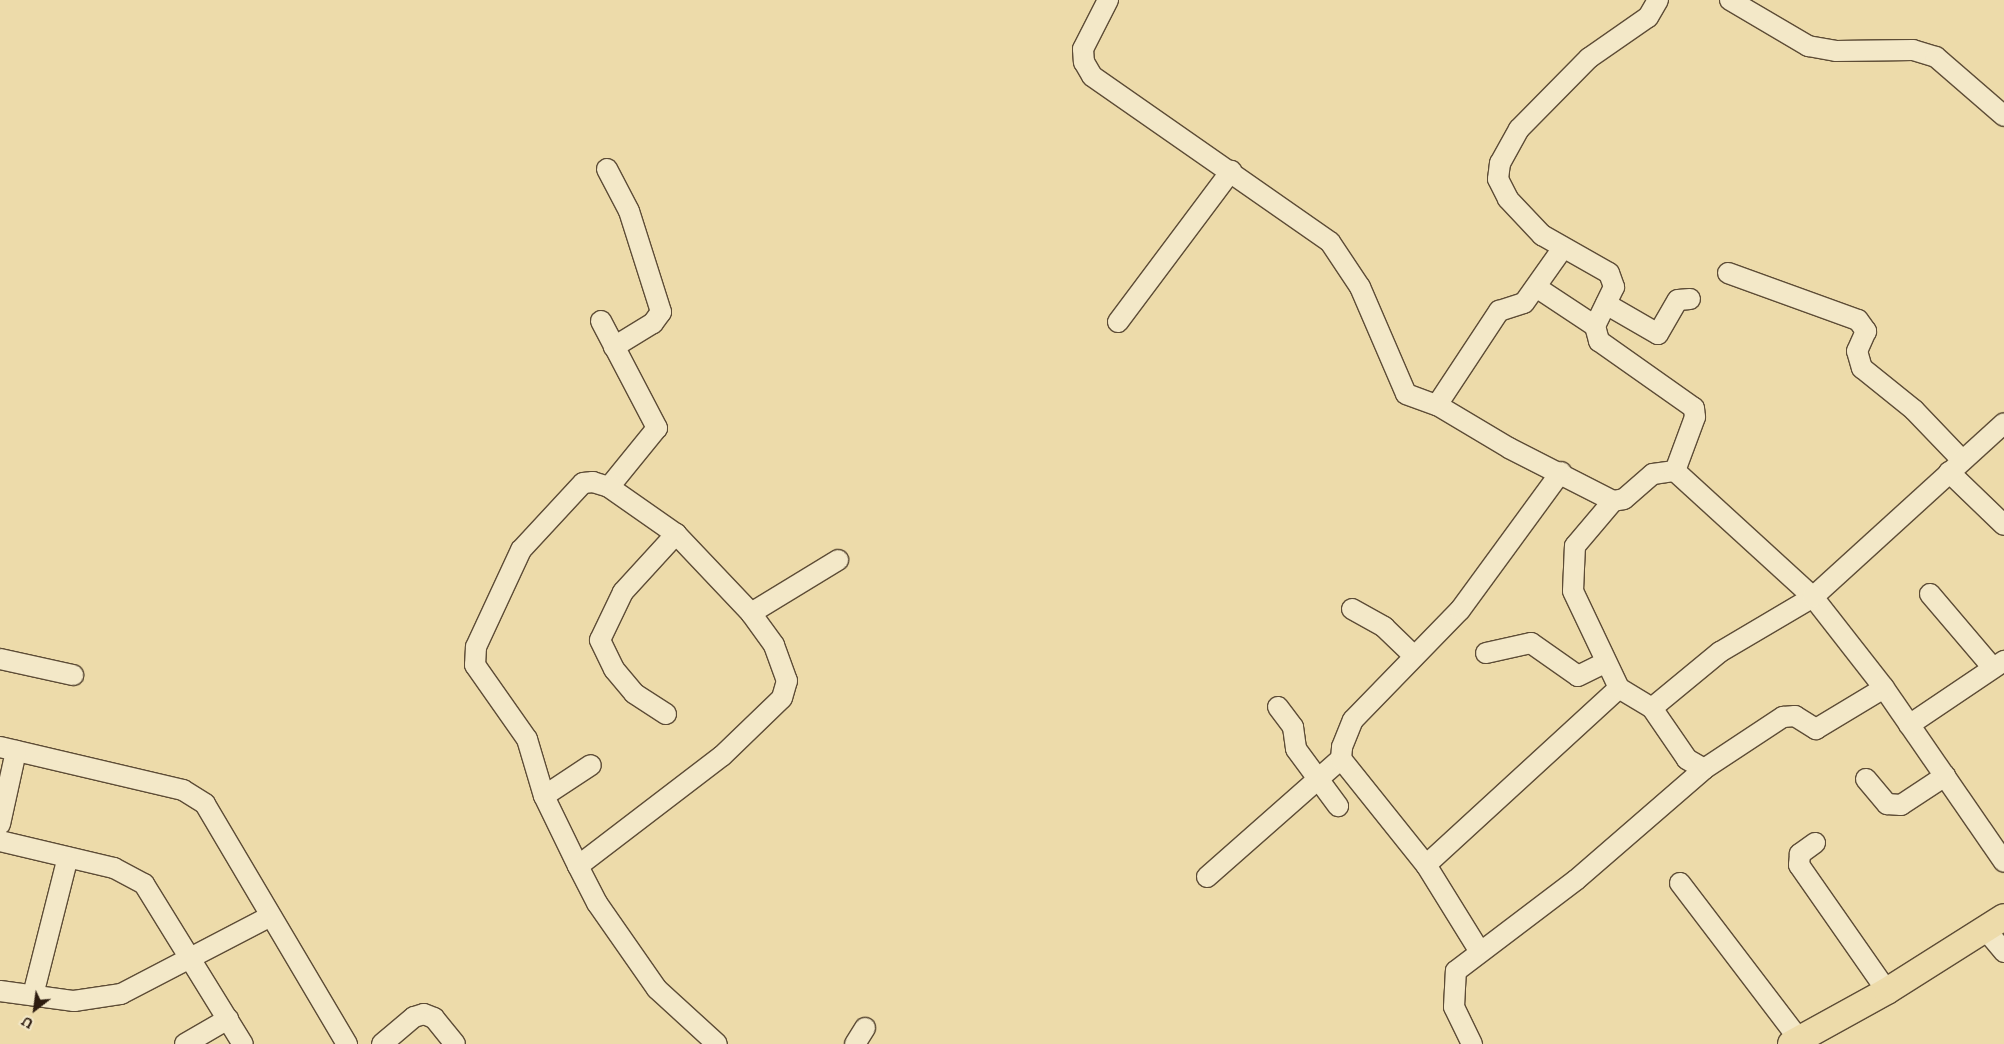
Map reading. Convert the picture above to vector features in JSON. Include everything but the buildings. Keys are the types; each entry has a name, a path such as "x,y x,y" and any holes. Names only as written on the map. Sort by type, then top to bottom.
{"main road":[{"path":"1795,1042 1887,991 1994,923"}],"street":[{"path":"1108,0 1083,49 1084,62 1092,76 1231,171 1330,242 1360,287 1400,385 1406,394 1437,404 1509,448 1561,472 1613,501 1624,499 1653,474 1675,471"},
{"path":"1594,326 1614,287 1609,273 1542,235 1508,199 1498,179 1500,163 1519,129 1589,58 1648,17 1658,0"},
{"path":"1730,0 1808,46 1836,51 1913,50 1936,57 2004,116"},
{"path":"608,169 629,211 660,312 653,323 614,347"},
{"path":"1118,322 1231,171"},
{"path":"1437,404 1499,311 1524,303 1562,248"},
{"path":"1728,273 1858,320 1866,332 1857,351 1862,368 1914,410 1955,466 2004,525"},
{"path":"1536,287 1594,326 1599,341 1694,408 1695,417 1675,471"},
{"path":"1606,304 1658,334 1678,300 1690,299"},
{"path":"601,322 657,428 609,487"},
{"path":"1652,708 1720,652 1813,597 2004,423"},
{"path":"1675,471 1813,597 1884,688 2004,862"},
{"path":"1208,877 1342,759 1353,720 1460,610 1561,472"},
{"path":"578,866 687,785 782,698 784,668 774,645 751,613 676,534 609,487 583,483 521,550 476,647 479,673 527,739 544,796 578,866 597,903 657,989 717,1044"},
{"path":"1613,501 1575,546 1571,574 1579,606 1605,663 1619,688 1652,708 1687,759 1704,769"},
{"path":"666,714 634,693 614,669 600,640 622,592 676,534"},
{"path":"751,613 838,560"},
{"path":"1909,726 1999,664 1930,594"},
{"path":"1352,609 1384,627 1414,656"},
{"path":"1486,653 1531,643 1578,676 1605,663"},
{"path":"0,659 73,675"},
{"path":"1426,865 1619,688"},
{"path":"1472,1044 1457,1020 1452,986 1456,972 1576,880 1704,769 1784,717 1796,716 1816,729 1884,688"},
{"path":"1278,708 1290,720 1296,748 1318,782 1338,806"},
{"path":"0,824 8,749 194,796 215,814 269,917 348,1044"},
{"path":"1342,759 1426,865 1480,952"},
{"path":"544,796 591,765"},
{"path":"1866,780 1887,804 1901,805 1945,776"},
{"path":"0,841 114,868 144,884 243,1044"},
{"path":"1815,843 1800,854 1799,865 1887,991"},
{"path":"34,995 68,857"},
{"path":"1680,883 1795,1042"},
{"path":"0,990 34,995 99,1000 121,994 190,956 269,917"},
{"path":"1994,923 2004,952"},
{"path":"382,1044 414,1017 424,1014 434,1018 455,1044"},
{"path":"185,1044 228,1018"}]}
